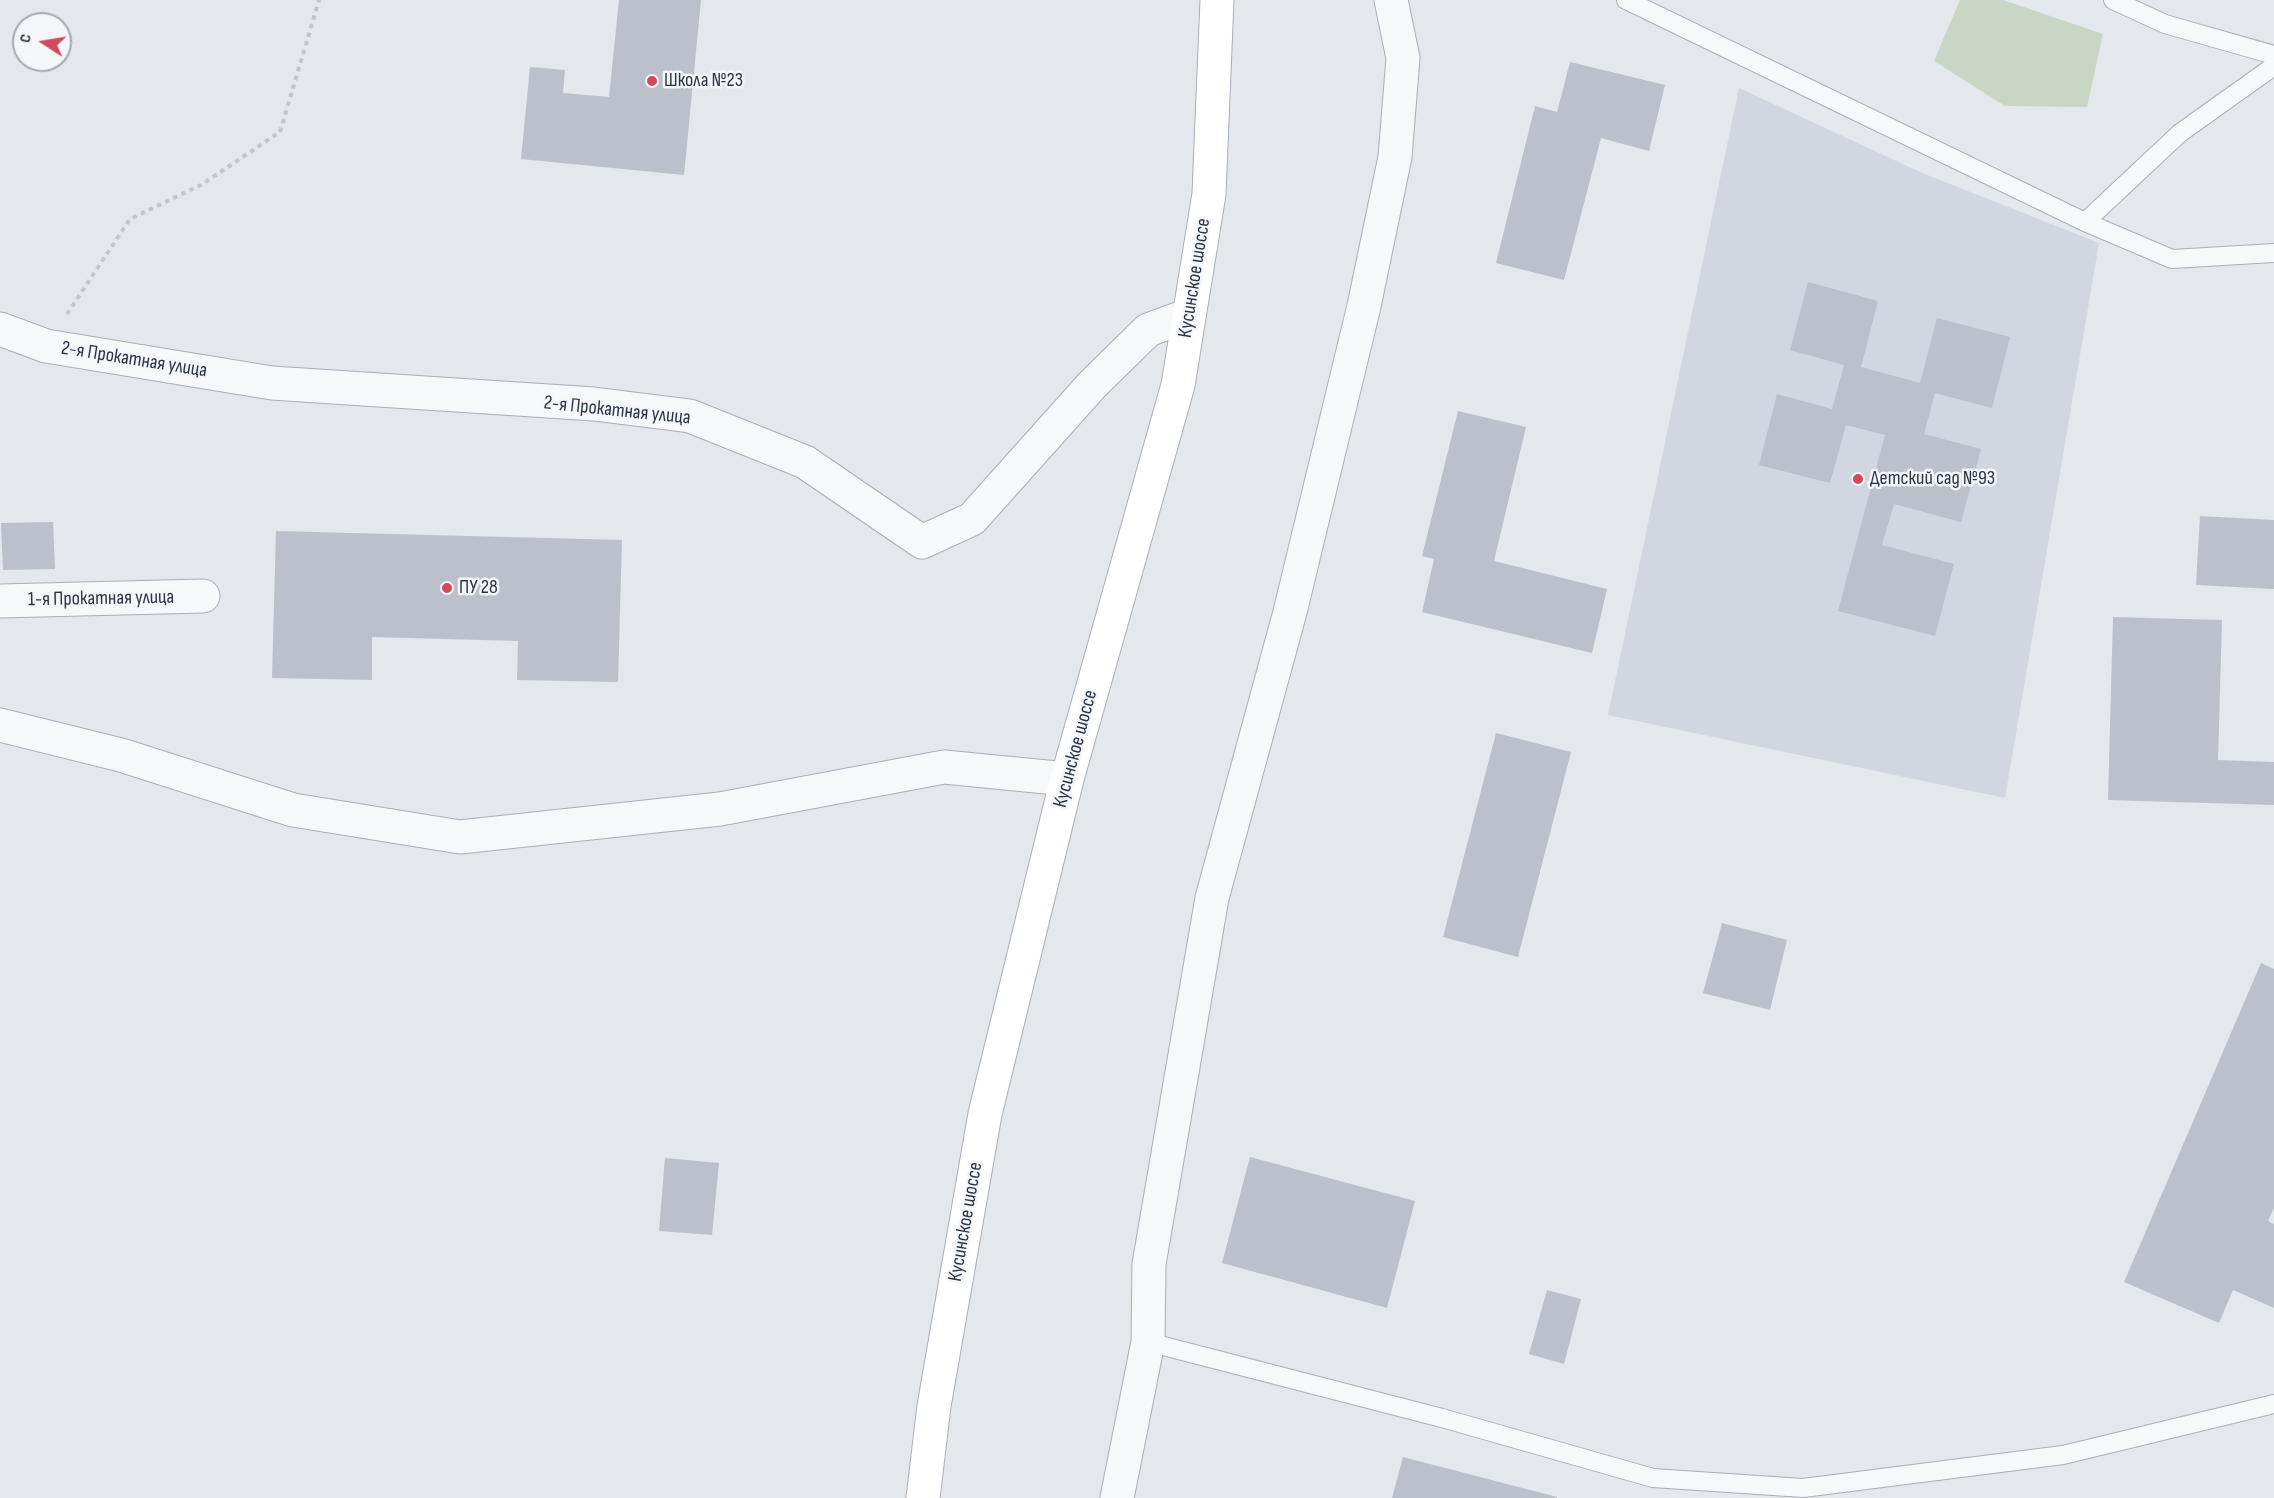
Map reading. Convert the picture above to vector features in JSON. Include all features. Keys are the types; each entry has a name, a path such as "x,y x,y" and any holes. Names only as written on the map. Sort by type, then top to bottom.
{"main road":[{"name":"Кусинское шоссе","path":"923,1498 934,1406 985,1114 1067,778 1178,385 1209,194 1217,0"}],"street":[{"path":"1117,1498 1148,1342 1149,1264 1212,898 1290,612 1364,306 1395,157 1403,58 1391,0"},
{"name":"2-я Прокатная улица","path":"0,329 46,346 272,383 594,404 690,416 805,462 922,542 972,519 1092,384 1148,330 1189,315"},
{"name":"1-я Прокатная улица","path":"0,601 203,596"},
{"path":"0,725 121,755 293,810 460,837 720,809 944,767 1067,778"}],"lane":[{"path":"1626,0 2085,222 2172,259 2274,253"},
{"path":"2113,0 2165,24 2274,55"},
{"path":"2085,222 2180,133 2274,66"},
{"path":"1148,1342 1442,1418 1653,1478 1803,1488 2063,1455 2274,1404"}],"path":[{"path":"46,346 130,219 201,185 280,132 319,0"}],"shaded area":[{"name":"Детский сад №93","path":"1739,88 1920,172 2099,243 2005,798 1608,715"}],"green space":[{"path":"1960,0 2003,0 2103,34 2087,107 2005,106 1934,61"}],"building":[{"name":"Школа №23","path":"619,0 701,0 684,175 521,159 530,67 565,70 563,93 609,97"},
{"path":"1570,62 1665,85 1649,151 1601,138 1564,280 1496,263 1535,106 1557,112"},
{"path":"1808,282 1878,301 1861,367 1920,383 1937,318 2010,337 1992,408 1935,393 1924,434 1981,449 1961,522 1894,504 1882,545 1954,564 1935,636 1838,611 1885,435 1846,425 1830,483 1759,465 1777,394 1832,409 1844,365 1790,350"},
{"path":"1458,411 1526,427 1494,561 1607,589 1592,653 1422,612 1434,559 1422,556"},
{"path":"2200,516 2274,520 2274,589 2196,585"},
{"path":"53,522 55,569 3,570 1,523"},
{"name":"ПУ 28","path":"276,531 622,540 618,682 517,680 518,641 372,637 372,680 272,678"},
{"path":"2113,617 2222,620 2218,760 2274,762 2274,805 2108,800"},
{"path":"1496,733 1571,752 1518,957 1443,937"},
{"path":"1722,923 1787,940 1770,1010 1703,993"},
{"path":"2261,963 2274,969 2274,1208 2268,1221 2274,1224 2274,1308 2233,1290 2219,1323 2124,1282"},
{"path":"1250,1157 1415,1201 1387,1308 1222,1263"},
{"path":"665,1158 719,1163 712,1235 659,1231"},
{"path":"1547,1290 1581,1299 1564,1364 1529,1354"},
{"path":"1403,1457 1557,1497 1557,1498 1392,1498"}],"place":[{"name":"Школа №23","path":"652,81"},
{"name":"Детский сад №93","path":"1858,479"},
{"name":"ПУ 28","path":"447,588"}]}
